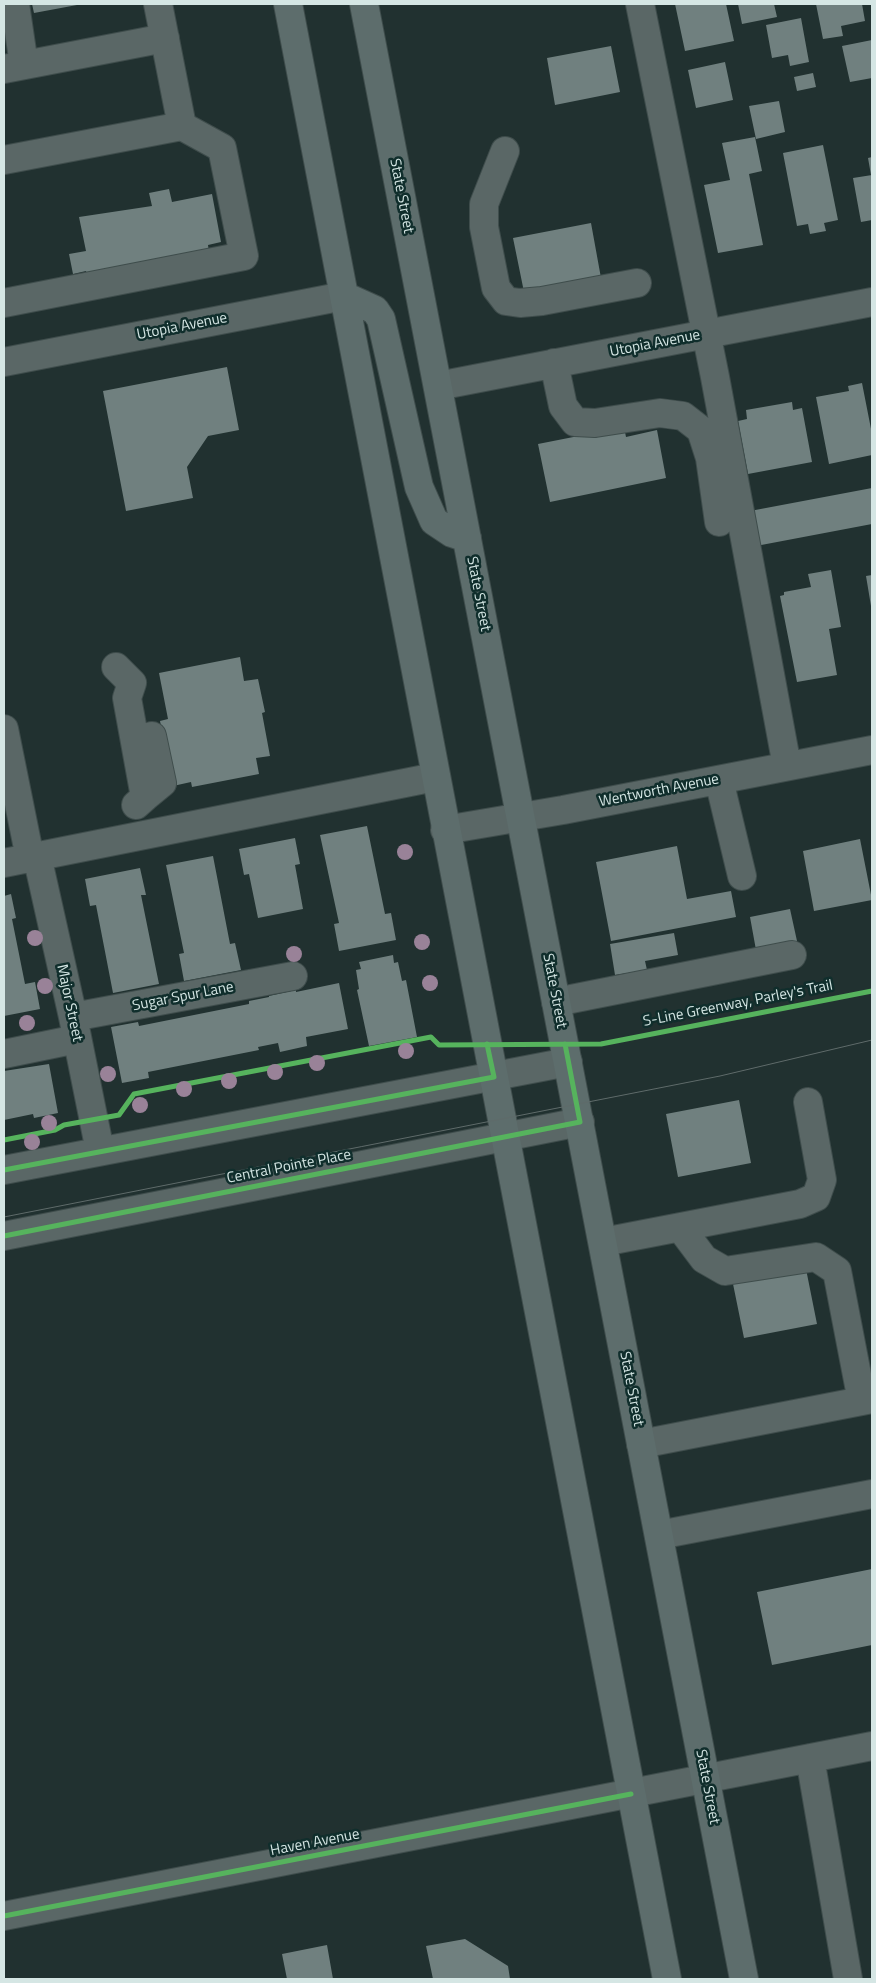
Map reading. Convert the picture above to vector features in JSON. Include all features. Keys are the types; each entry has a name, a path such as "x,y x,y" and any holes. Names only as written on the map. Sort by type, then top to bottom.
{"main road":[{"path":"288,4 667,1979"},
{"name":"State Street","path":"364,4 744,1979"},
{"path":"344,296 375,310 381,319 420,487 434,521 452,534 467,538"}],"street":[{"path":"15,4 14,67 165,38"},
{"path":"158,4 182,126"},
{"path":"640,4 707,334 787,766"},
{"path":"4,160 182,126 222,148 244,256 4,303"},
{"path":"506,150 484,204 484,227 496,288 506,300 520,303 542,301 637,283"},
{"name":"Utopia Avenue","path":"12,360 344,296"},
{"name":"Utopia Avenue","path":"438,386 872,302"},
{"path":"554,364 563,406 575,422 595,423 660,412 683,416 701,430 710,458 718,522"},
{"path":"124,675 140,801"},
{"name":"Major Street","path":"4,729 75,1028 100,1151"},
{"name":"Wentworth Avenue","path":"445,830 872,750"},
{"path":"4,863 435,777"},
{"path":"720,780 742,876"},
{"path":"556,1002 792,955"},
{"name":"Sugar Spur Lane","path":"4,1054 75,1028 293,976"},
{"path":"4,1170 568,1062"},
{"path":"602,1242 800,1204 816,1197 822,1180 808,1102"},
{"name":"Central Pointe Place","path":"4,1236 580,1122"},
{"path":"642,1444 867,1400 838,1271 816,1257 725,1271 704,1259 680,1227"},
{"path":"659,1535 872,1494"},
{"name":"Haven Avenue","path":"4,1916 872,1746"},
{"path":"810,1758 848,1979"}],"building":[{"path":"32,4 77,4 77,5 34,13"},
{"path":"675,4 726,4 734,41 685,51"},
{"path":"738,4 774,4 777,17 742,24"},
{"path":"816,4 862,4 865,21 841,26 843,36 823,39"},
{"path":"801,18 809,62 790,66 788,55 772,58 766,25"},
{"path":"872,40 872,78 850,82 842,46"},
{"path":"611,46 620,92 555,105 547,58"},
{"path":"725,62 733,100 696,108 688,70"},
{"path":"813,73 816,87 797,91 794,77"},
{"path":"779,101 785,132 756,139 749,106"},
{"path":"755,137 762,171 749,174 763,245 718,253 704,185 730,180 722,143"},
{"path":"823,145 838,220 824,223 826,231 810,234 808,224 797,226 783,153"},
{"path":"872,157 872,175 871,175 868,158"},
{"path":"872,175 872,220 861,222 853,178"},
{"path":"169,189 172,202 212,194 221,242 208,245 209,252 87,276 86,271 73,274 69,254 86,251 79,217 152,206 149,193"},
{"path":"591,223 601,278 524,292 513,238"},
{"path":"227,367 239,430 208,436 187,467 193,498 126,511 103,391"},
{"path":"862,383 872,434 872,455 829,464 816,397 849,391 848,386"},
{"path":"792,402 793,410 802,408 812,462 748,474 738,421 747,419 746,410"},
{"path":"624,427 626,437 657,430 666,478 550,502 538,444"},
{"path":"872,488 872,524 756,546 750,511"},
{"path":"831,570 841,627 829,629 837,675 797,682 780,596 784,595 784,592 811,587 808,574"},
{"path":"872,575 872,606 871,606 866,576"},
{"path":"240,657 244,681 258,679 265,712 262,713 270,756 256,758 259,774 192,787 191,782 173,786 160,721 168,719 159,673"},
{"path":"367,826 385,914 391,913 396,940 339,951 334,924 339,923 320,835"},
{"path":"295,838 300,864 295,865 303,909 258,918 249,874 244,875 239,849"},
{"path":"860,839 872,900 814,911 803,851"},
{"path":"677,846 687,899 731,891 736,917 611,941 596,862"},
{"path":"213,856 230,944 235,943 241,970 184,981 179,954 184,953 166,865"},
{"path":"140,868 146,895 141,895 159,984 113,993 96,905 90,906 85,879"},
{"path":"11,894 16,918 12,919 25,984 35,982 40,1009 4,1016 4,896"},
{"path":"790,909 797,941 756,950 750,917"},
{"path":"674,933 678,955 645,961 647,970 615,975 610,944"},
{"path":"393,955 394,963 398,962 402,981 406,980 417,1037 369,1046 357,990 359,989 356,970 361,969 359,962"},
{"path":"339,983 348,1029 306,1037 307,1046 280,1052 278,1043 258,1047 259,1050 148,1072 149,1078 122,1083 111,1027 138,1022 139,1026 249,1004 249,1001 296,990 296,992"},
{"path":"49,1064 58,1113 34,1118 33,1114 4,1120 4,1071"},
{"path":"739,1100 751,1163 678,1177 666,1114"},
{"path":"805,1264 817,1324 744,1338 732,1279"},
{"path":"872,1569 872,1645 772,1665 757,1592"},
{"path":"465,1939 508,1966 510,1979 433,1979 426,1946"},
{"path":"327,1945 333,1979 287,1979 282,1954"}],"tram line":[{"path":"4,1217 720,1076 872,1040"}],"cycle path":[{"name":"S-Line Greenway, Parley's Trail","path":"4,1140 55,1130 64,1125 119,1115 134,1094 431,1037 439,1045 601,1044 872,991"},
{"path":"4,1170 494,1077 487,1044"},
{"path":"4,1236 580,1122 565,1044"},
{"path":"4,1916 631,1794"}]}
